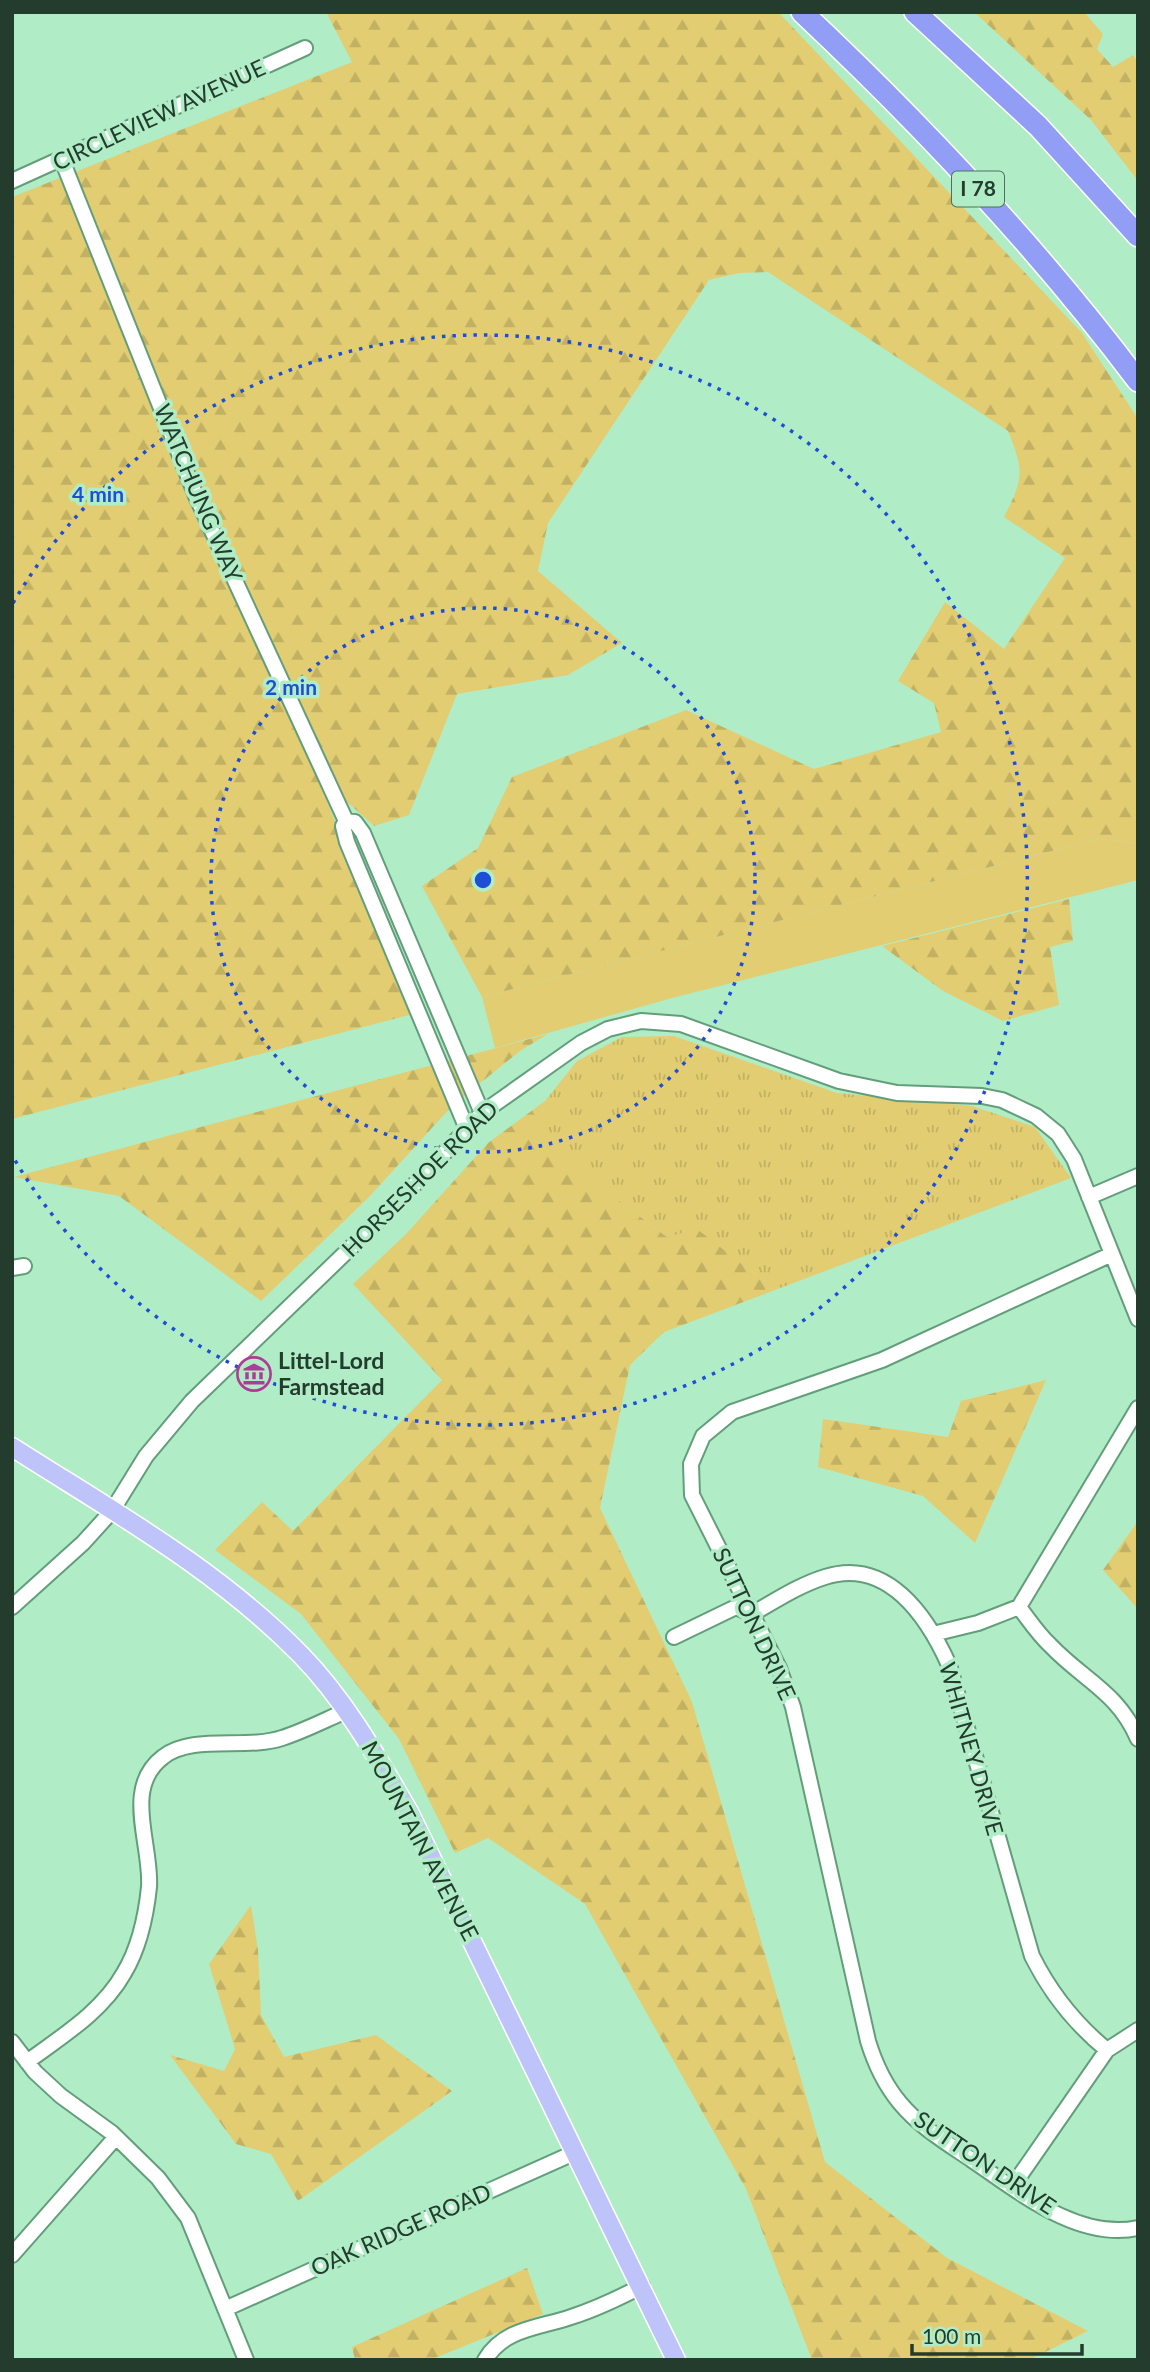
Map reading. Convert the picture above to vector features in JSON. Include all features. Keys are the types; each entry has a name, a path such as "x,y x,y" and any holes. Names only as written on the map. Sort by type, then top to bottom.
{"highway":[{"name":"I 78","path":"802,12 1012,226 1092,320 1138,381"},
{"path":"915,12 1038,126 1138,236"}],"main road":[{"name":"MOUNTAIN AVENUE","path":"12,1447 185,1558 244,1601 303,1656 363,1733 409,1812 676,2360"}],"street":[{"name":"CIRCLEVIEW AVENUE","path":"12,181 304,48"},
{"name":"WATCHUNG WAY","path":"62,160 196,496 346,821"},
{"name":"WATCHUNG WAY","path":"346,821 355,822 363,833 482,1113"},
{"name":"WATCHUNG WAY","path":"346,821 343,826 347,842 467,1129"},
{"name":"HORSESHOE ROAD","path":"12,1607 83,1542 111,1511 146,1456 192,1401 399,1201 482,1113 594,1036 624,1024 670,1022 839,1081 915,1095 982,1096 1023,1108 1047,1124 1067,1146 1138,1319"},
{"path":"1089,1197 1138,1176"},
{"name":"SUTTON DRIVE","path":"1112,1254 882,1360 739,1409 713,1425 693,1457 690,1472 692,1495 779,1668 793,1707 868,2041 880,2073 899,2102 923,2126 1038,2204 1088,2225 1110,2230 1138,2228"},
{"path":"933,1634 978,1623 1019,1607 1138,1408"},
{"name":"WHITNEY DRIVE","path":"752,1614 823,1577 858,1573 891,1584 918,1612 933,1634 955,1685 1032,1956 1056,1998 1088,2035 1107,2050"},
{"path":"674,1637 736,1607 752,1614"},
{"path":"1019,1607 1050,1646 1110,1695 1125,1713 1138,1739"},
{"path":"27,2062 108,1998 135,1952 149,1887 149,1856 140,1801 152,1767 171,1751 182,1747 245,1745 282,1738 346,1711"},
{"path":"1012,2187 1107,2050 1138,2030"},
{"path":"12,2042 27,2062 61,2096 116,2137 158,2178 188,2218 246,2360"},
{"path":"12,2255 116,2137"},
{"name":"OAK RIDGE ROAD","path":"225,2309 576,2152"},
{"path":"485,2360 499,2342 510,2334 571,2317 642,2286"}],"green space":[{"path":"326,12 778,12 781,15 1082,333 1138,419 1138,843 1099,839 482,997 422,886 478,848 512,777 686,710 814,769 941,732 934,703 898,681 945,602 1004,649 1065,558 1004,517 1020,474 1008,431 768,272 739,273 709,280 548,523 538,571 622,643 568,675 457,694 409,815 374,826 316,774 413,1014 12,1119 12,197 352,62"},
{"path":"974,12 1084,12 1103,34 1097,49 1113,67 1133,55 1138,62 1138,181 1091,120"},
{"path":"1099,839 1138,843 1138,880 672,998 495,1048 482,997"},
{"path":"1069,899 1073,941 1050,947 1059,1005 1003,1021 943,991 882,946"},
{"path":"548,1034 520,1051 452,1106 369,1197 261,1301 119,1196 14,1177"},
{"path":"674,1036 837,1093 972,1106 1035,1127 1071,1178 775,1290 697,1229 667,1237 539,1140 545,1101 577,1061 622,1037"},
{"path":"545,1101 540,1140 667,1237 697,1228 775,1290 664,1332 630,1365 600,1508 692,1702 825,2162 947,2258 1088,2331 1029,2360 812,2360 746,2189 585,1904 488,1838 455,1853 399,1739 301,1614 215,1550 262,1502 293,1531 442,1380 353,1284 406,1234 488,1143"},
{"path":"1046,1380 975,1543 923,1496 818,1467 823,1419 948,1437 961,1401"},
{"path":"1138,1521 1138,1609 1103,1570"},
{"path":"251,1905 258,1950 261,2015 284,2057 376,2035 452,2091 298,2201 271,2154 236,2144 170,2055 224,2071 235,2049 209,1964"},
{"path":"527,2268 543,2314 430,2360 355,2360 352,2347"}],"place":[{"name":"Littel-Lord Farmstead","path":"254,1374"}]}
